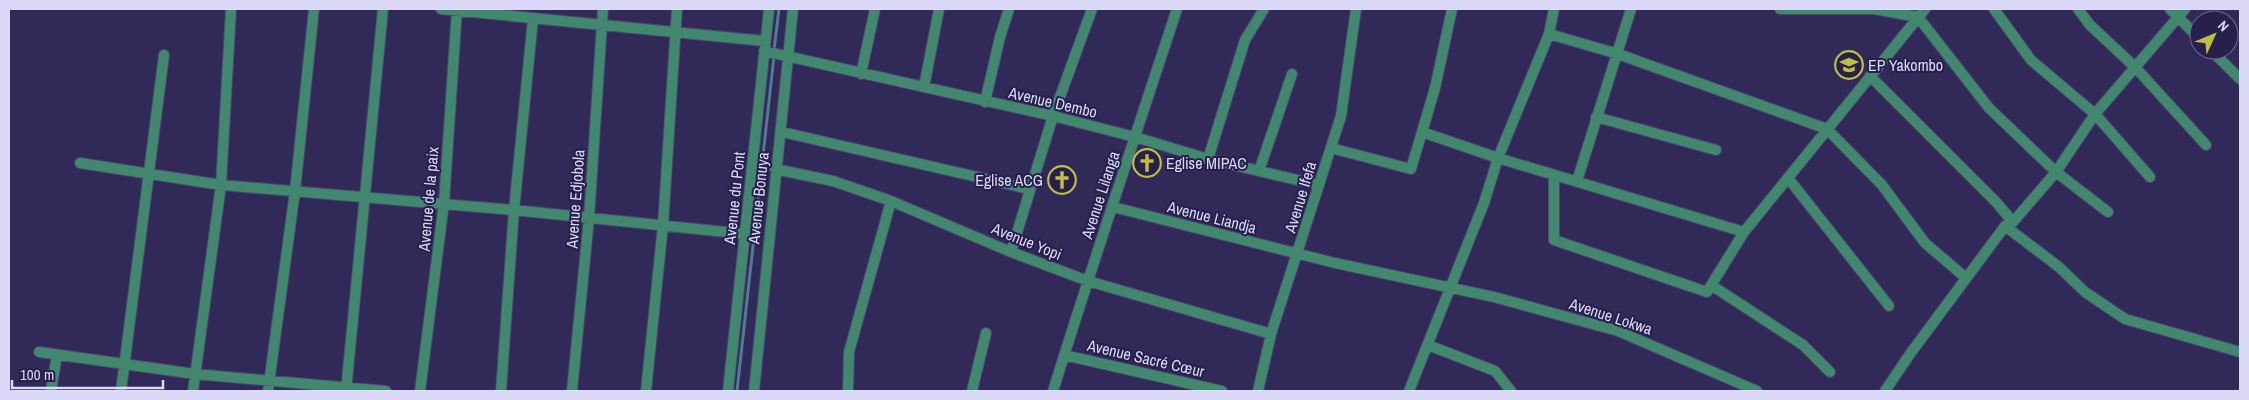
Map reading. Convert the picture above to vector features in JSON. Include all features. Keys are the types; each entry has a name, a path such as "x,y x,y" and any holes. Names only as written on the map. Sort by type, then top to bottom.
{"street":[{"path":"193,391 220,185 231,9"},
{"path":"268,391 294,191 314,9"},
{"path":"347,389 384,9"},
{"name":"Avenue Dembo","path":"441,9 528,15 602,26 675,33 773,51 862,74 924,86 986,102 1053,116 1135,137 1208,159 1320,185"},
{"name":"Avenue Edjobola","path":"572,391 589,218 603,9"},
{"path":"646,391 664,225 677,9"},
{"name":"Avenue du Pont","path":"728,391 745,234 773,51 769,9"},
{"name":"Avenue Bonuya","path":"754,391 775,169 782,132 773,51 793,9"},
{"path":"862,74 875,9"},
{"path":"924,86 939,9"},
{"path":"986,102 1000,36 1009,9"},
{"path":"1011,252 1053,116 1092,9"},
{"name":"Avenue Lilanga","path":"1053,391 1177,9"},
{"path":"1208,159 1245,40 1264,9"},
{"name":"Avenue Ifefa","path":"1258,391 1270,334 1298,254 1341,116 1356,9"},
{"path":"1331,148 1411,169 1434,88 1452,9"},
{"path":"1409,391 1484,203 1498,158 1549,34 1554,9"},
{"path":"1577,180 1631,9"},
{"path":"1780,9 1874,9 1921,13 1989,108 2056,172 2108,212"},
{"path":"1994,9 2031,60 2095,114 2150,177"},
{"path":"2078,9 2090,25 2135,67 2206,145"},
{"path":"2170,9 2189,28"},
{"path":"1885,391 1966,278 2009,224 2056,172 2095,114 2185,9"},
{"name":"Avenue de la paix","path":"420,391 444,203 457,10"},
{"path":"1554,175 1554,240 1706,292 1744,232 1921,13"},
{"path":"501,391 528,15"},
{"path":"1549,34 1618,54 1827,129 1882,185 1925,244 1966,278"},
{"path":"121,391 164,55"},
{"path":"2221,60 2240,79"},
{"path":"1258,171 1292,74"},
{"path":"1870,76 1996,202 2009,224 2085,292 2125,319 2240,352"},
{"path":"1596,117 1716,150"},
{"path":"782,132 1030,189"},
{"path":"1422,132 1498,158 1577,180 1744,232"},
{"path":"80,163 220,185 444,203 745,234"},
{"name":"Avenue Yopi","path":"775,169 833,181 891,201 1011,252 1088,281 1270,334"},
{"path":"1788,178 1889,306"},
{"path":"848,391 849,352 891,201"},
{"name":"Avenue Liandja","path":"1113,207 1298,254 1450,286"},
{"path":"1711,285 1803,345 1830,372"},
{"name":"Avenue Lokwa","path":"1450,286 1618,331 1757,391"},
{"path":"972,391 986,333"},
{"path":"1428,345 1494,371 1511,391"},
{"path":"39,352 195,374 270,379 347,389 386,391"},
{"path":"51,391 57,355"},
{"name":"Avenue Sacré Cœur","path":"1064,355 1222,391"}],"waterway":[{"path":"774,50 779,9"},
{"path":"737,391 774,56"}],"place":[{"name":"EP Yakombo","path":"1849,65"},
{"name":"Eglise MIPAC","path":"1147,163"},
{"name":"Eglise ACG","path":"1062,180"}]}
